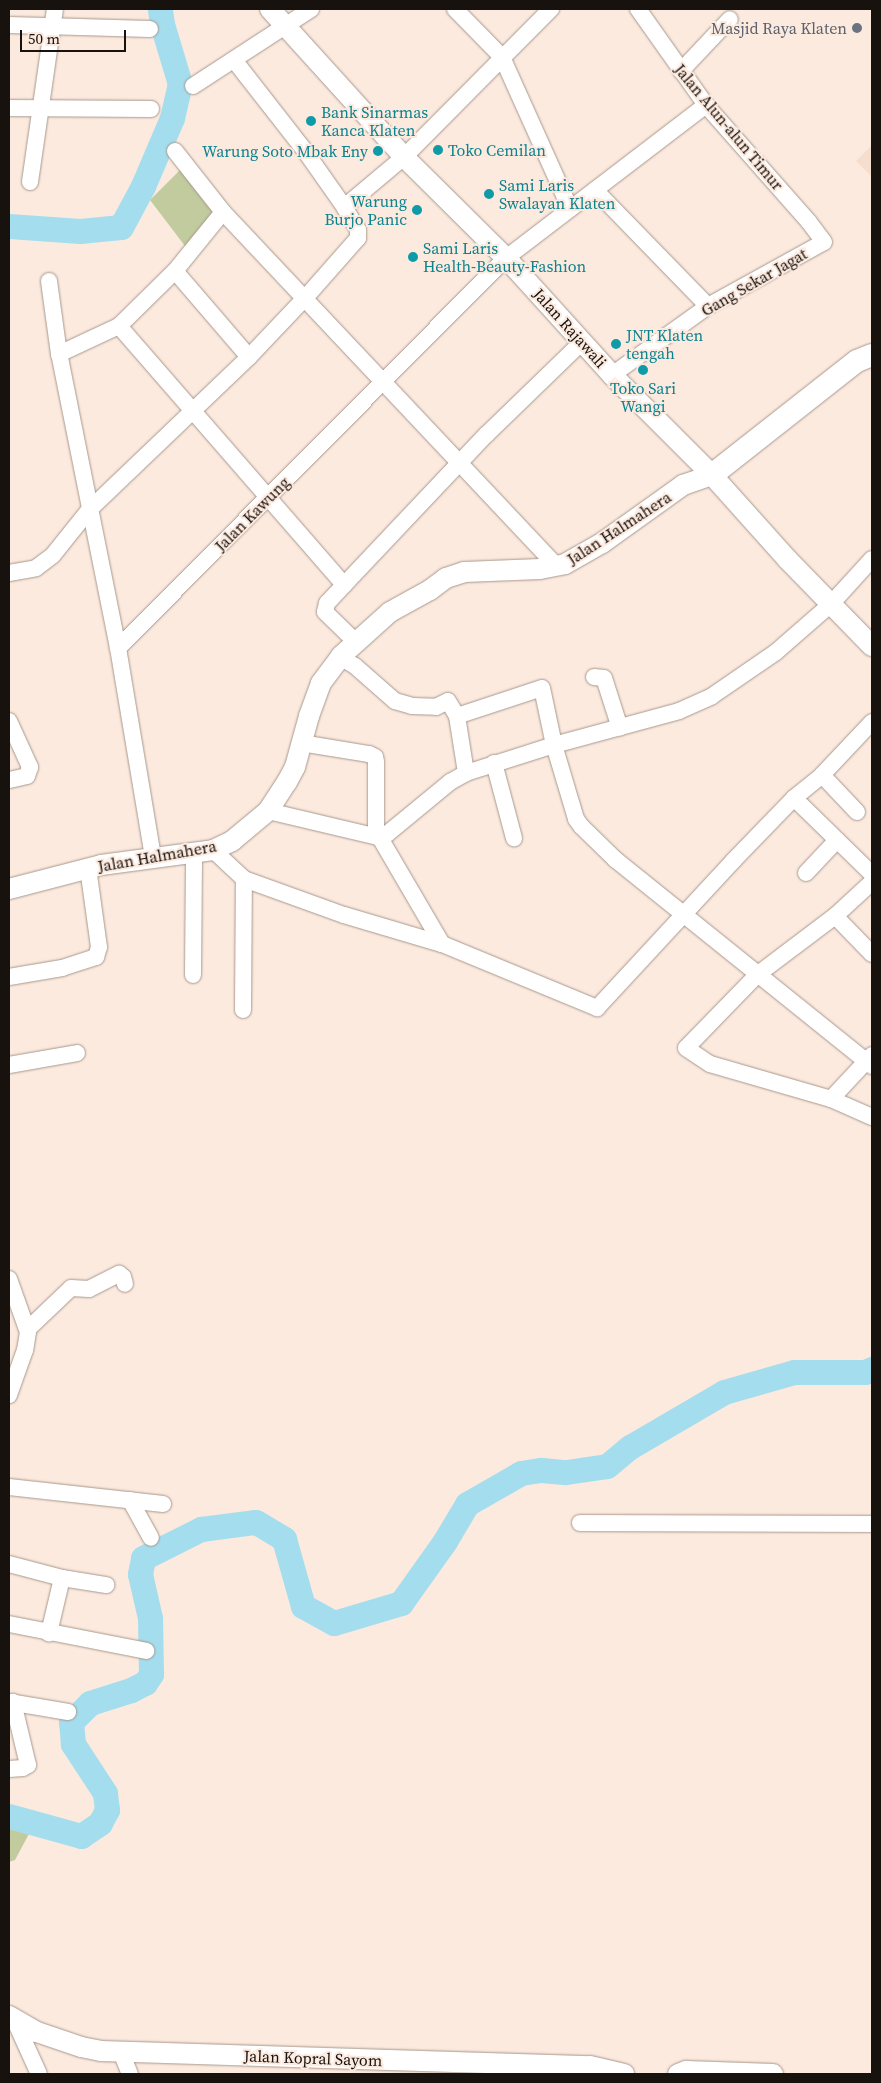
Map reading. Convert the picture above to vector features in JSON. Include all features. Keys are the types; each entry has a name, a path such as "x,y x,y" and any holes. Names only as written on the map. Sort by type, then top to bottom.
{"main road":[{"path":"712,475 857,361 872,355"}],"street":[{"path":"30,182 55,9"},
{"name":"Jalan Rajawali","path":"270,9 404,157 506,258 612,375 712,475 872,646"},
{"path":"193,86 311,9"},
{"path":"455,9 502,57 570,208"},
{"path":"345,208 404,157 551,9"},
{"name":"Jalan Alun-alun Timur","path":"638,9 706,105 809,222 824,242"},
{"path":"680,70 730,19"},
{"path":"9,25 150,29"},
{"path":"9,573 36,568 53,555 89,510 192,409 249,357 306,297 358,238 358,230 345,208 305,151 234,60"},
{"name":"Jalan Kawung","path":"118,648 506,258 706,105"},
{"path":"9,108 151,109"},
{"path":"175,151 223,212 306,297 557,566"},
{"path":"595,190 708,306"},
{"path":"60,354 119,326 176,271 223,212"},
{"name":"Gang Sekar Jagat","path":"612,375 708,306 824,242"},
{"path":"176,271 249,357"},
{"path":"49,281 60,354 89,510 118,648 153,857"},
{"path":"119,326 344,585"},
{"path":"466,773 457,716 448,701 436,708 403,705 395,701 355,666 325,612 327,603 459,463 582,342"},
{"name":"Jalan Halmahera","path":"9,890 122,860 203,851 232,841 268,811 295,767 321,683 347,650 390,612 430,590 446,578 480,570 540,569 574,560 602,543 683,485 712,475"},
{"path":"268,811 378,837 387,834 450,782 466,773 554,745 680,711 712,696 776,652 831,604 872,559"},
{"path":"594,677 604,678 620,728"},
{"path":"457,716 542,688 554,745 572,806 580,826 616,860 870,1061 831,1099"},
{"path":"9,721 30,767 27,776 9,780"},
{"path":"193,975 203,851 244,879 344,916 442,944 597,1008 683,913 794,798 822,775 872,722"},
{"path":"301,743 373,755 376,762 374,814 378,837 442,944"},
{"path":"494,763 514,838"},
{"path":"822,775 857,812"},
{"path":"794,798 872,874"},
{"path":"806,873 837,840"},
{"path":"9,977 62,968 96,957 99,947 88,868"},
{"path":"243,1010 244,879"},
{"path":"872,882 835,916 758,974 686,1048 710,1064 831,1099 872,1117"},
{"path":"835,916 872,954"},
{"path":"9,1065 77,1053"},
{"path":"28,1329 71,1288 89,1289 119,1274 123,1277 125,1284"},
{"path":"9,1280 28,1329 25,1350 9,1395"},
{"path":"9,1487 163,1504"},
{"path":"130,1500 151,1538"},
{"path":"580,1523 872,1524"},
{"path":"9,1564 62,1578 106,1584"},
{"path":"49,1633 62,1578"},
{"path":"9,1624 146,1651"},
{"path":"9,1769 23,1768 28,1765 11,1702 68,1712"},
{"path":"13,2027 39,2074"},
{"name":"Jalan Kopral Sayom","path":"13,2027 37,2032 81,2047 121,2052 168,2052 475,2069 566,2070 590,2066 624,2074"},
{"path":"121,2052 130,2074"},
{"path":"678,2074 686,2071 773,2074"}],"shaded area":[{"path":"872,145 872,177 856,161"}],"green space":[{"path":"182,168 218,212 185,246 150,200"},
{"path":"9,1816 19,1819 30,1832 15,1860 9,1862"}],"waterway":[{"path":"9,226 80,231 121,227 143,186 172,118 180,84 162,24 160,9"},
{"path":"9,1816 81,1836 100,1823 107,1810 105,1793 73,1744 71,1722 90,1703 131,1690 145,1683 151,1674 150,1618 140,1574 143,1558 201,1529 256,1522 284,1539 303,1606 334,1623 401,1603 445,1541 467,1504 521,1473 541,1470 566,1472 607,1466 630,1447 724,1392 794,1372 865,1372 872,1369"}],"place":[{"name":"Masjid Raya Klaten","path":"857,28"},
{"name":"Bank Sinarmas Kanca Klaten","path":"311,121"},
{"name":"Toko Cemilan","path":"438,150"},
{"name":"Warung Soto Mbak Eny","path":"378,151"},
{"name":"Sami Laris Swalayan Klaten","path":"489,194"},
{"name":"Warung Burjo Panic","path":"417,210"},
{"name":"Sami Laris Health-Beauty-Fashion","path":"413,257"},
{"name":"JNT Klaten tengah","path":"616,344"},
{"name":"Toko Sari Wangi","path":"643,370"}]}
